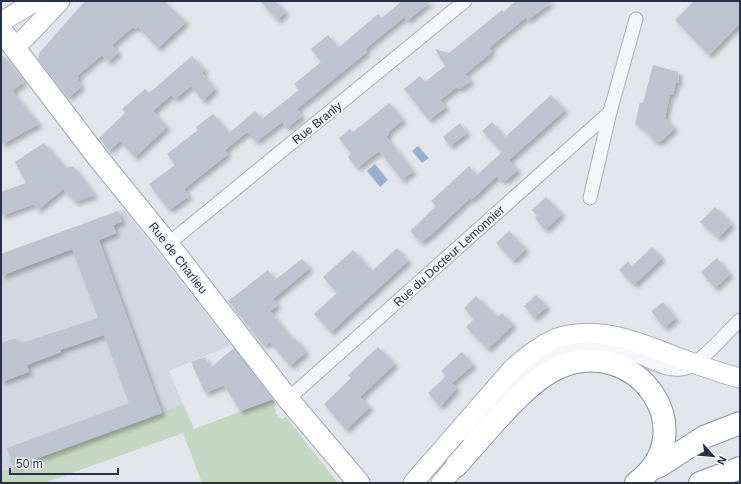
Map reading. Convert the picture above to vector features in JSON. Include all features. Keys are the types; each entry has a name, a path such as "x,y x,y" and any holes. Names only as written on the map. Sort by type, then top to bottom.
{"highway":[{"path":"456,466 531,386 556,368 584,360 600,360 630,372 644,383 654,394 660,408 664,424 663,441 658,456 643,476"},
{"path":"643,476 704,437 740,423"},
{"path":"700,483 740,468"}],"main road":[{"name":"Rue de Charlieu","path":"1,30 99,159 168,244 288,399 359,483"}],"street":[{"path":"1,22 36,1"},
{"path":"14,47 26,37 60,1"},
{"name":"Rue Branly","path":"168,244 465,1"},
{"path":"590,198 610,112 636,19"},
{"name":"Rue du Docteur Lemonnier","path":"288,399 610,112"},
{"path":"441,483 456,466 468,439 483,417 521,374 539,360 556,351 577,346 602,345 671,370 685,368 695,364 740,320"},
{"path":"413,483 513,368 526,356 548,342 565,336 588,333 614,335 695,364 740,378"}],"shaded area":[{"path":"124,209 231,345 169,371 183,404 1,472 1,254"}],"green space":[{"path":"274,399 276,414 282,419 286,417 338,483 202,483 183,433 44,483 1,483 1,472 183,404 194,429"}],"water":[{"path":"418,146 429,158 422,163 412,151"},
{"path":"375,164 388,180 380,187 367,171"}],"building":[{"path":"85,1 164,1 186,22 158,48 138,27 135,29 133,27 112,45 119,52 108,62 102,55 77,76 79,78 77,80 82,86 68,98 38,59 39,53"},
{"path":"260,1 275,1 286,12 277,20"},
{"path":"402,1 431,1 407,21 404,17 365,49 367,52 297,109 302,116 287,128 282,122 256,142 247,132 225,150 228,154 184,189 189,196 171,209 167,208 149,184 175,165 167,154 198,130 196,127 213,114 229,133 255,111 262,119 299,90 294,84 321,62 311,49 328,35 338,48 378,14 382,18"},
{"path":"516,1 553,1 528,20 526,17 489,48 492,52 465,74 471,81 460,89 457,87 440,100 446,107 429,120 404,89 420,76 425,82 445,66 435,49 449,53 502,10 503,12"},
{"path":"694,1 740,1 740,23 709,55 675,20"},
{"path":"1,53 24,82 12,91 39,124 1,145"},
{"path":"192,56 205,70 202,73 215,89 203,101 191,86 175,99 171,95 153,111 167,127 135,157 120,141 109,151 99,138 125,113 122,109 145,89 149,93"},
{"path":"653,65 678,72 679,83 676,82 673,95 670,94 665,118 675,128 660,142 654,141 640,126 635,125 640,102 643,103"},
{"path":"551,95 565,110 509,160 518,170 505,181 503,179 501,181 497,176 421,242 410,231 436,206 431,201 469,166 477,175 502,152 482,131 492,122 505,137"},
{"path":"389,103 403,120 388,132 389,134 386,137 413,171 402,180 379,151 357,168 348,157 351,154 339,138 350,129 353,132"},
{"path":"460,123 467,133 450,146 443,137"},
{"path":"44,143 66,168 73,166 95,195 75,202 63,189 38,210 34,204 1,216 1,192 26,183 15,162"},
{"path":"546,197 562,214 545,230 535,218 538,216 532,210"},
{"path":"715,207 732,224 718,238 700,222"},
{"path":"118,211 122,222 113,225 116,233 99,240 162,413 13,467 7,448 129,403 104,335 60,350 61,352 27,365 29,372 1,382 1,343 16,338 19,344 98,318 72,249 1,276 1,254"},
{"path":"509,231 526,249 513,261 496,243"},
{"path":"652,247 662,258 634,285 619,270 628,261 632,266"},
{"path":"397,248 408,261 331,332 314,314 337,293 323,277 353,250 372,271"},
{"path":"717,258 730,274 715,288 701,272"},
{"path":"302,259 310,268 273,299 278,305 270,311 293,340 295,338 306,352 290,366 270,342 264,346 228,301 268,270 275,280"},
{"path":"536,295 547,307 534,318 524,306"},
{"path":"476,296 497,317 502,313 513,325 488,349 466,327 474,319 464,308"},
{"path":"663,302 676,318 664,328 651,311"},
{"path":"378,347 395,364 360,397 370,407 346,430 324,404 351,378 348,375"},
{"path":"234,348 273,399 240,411 224,385 205,393 191,362 205,357 210,368"},
{"path":"462,352 473,365 452,383 457,388 440,407 428,393 446,376 441,371"}]}
